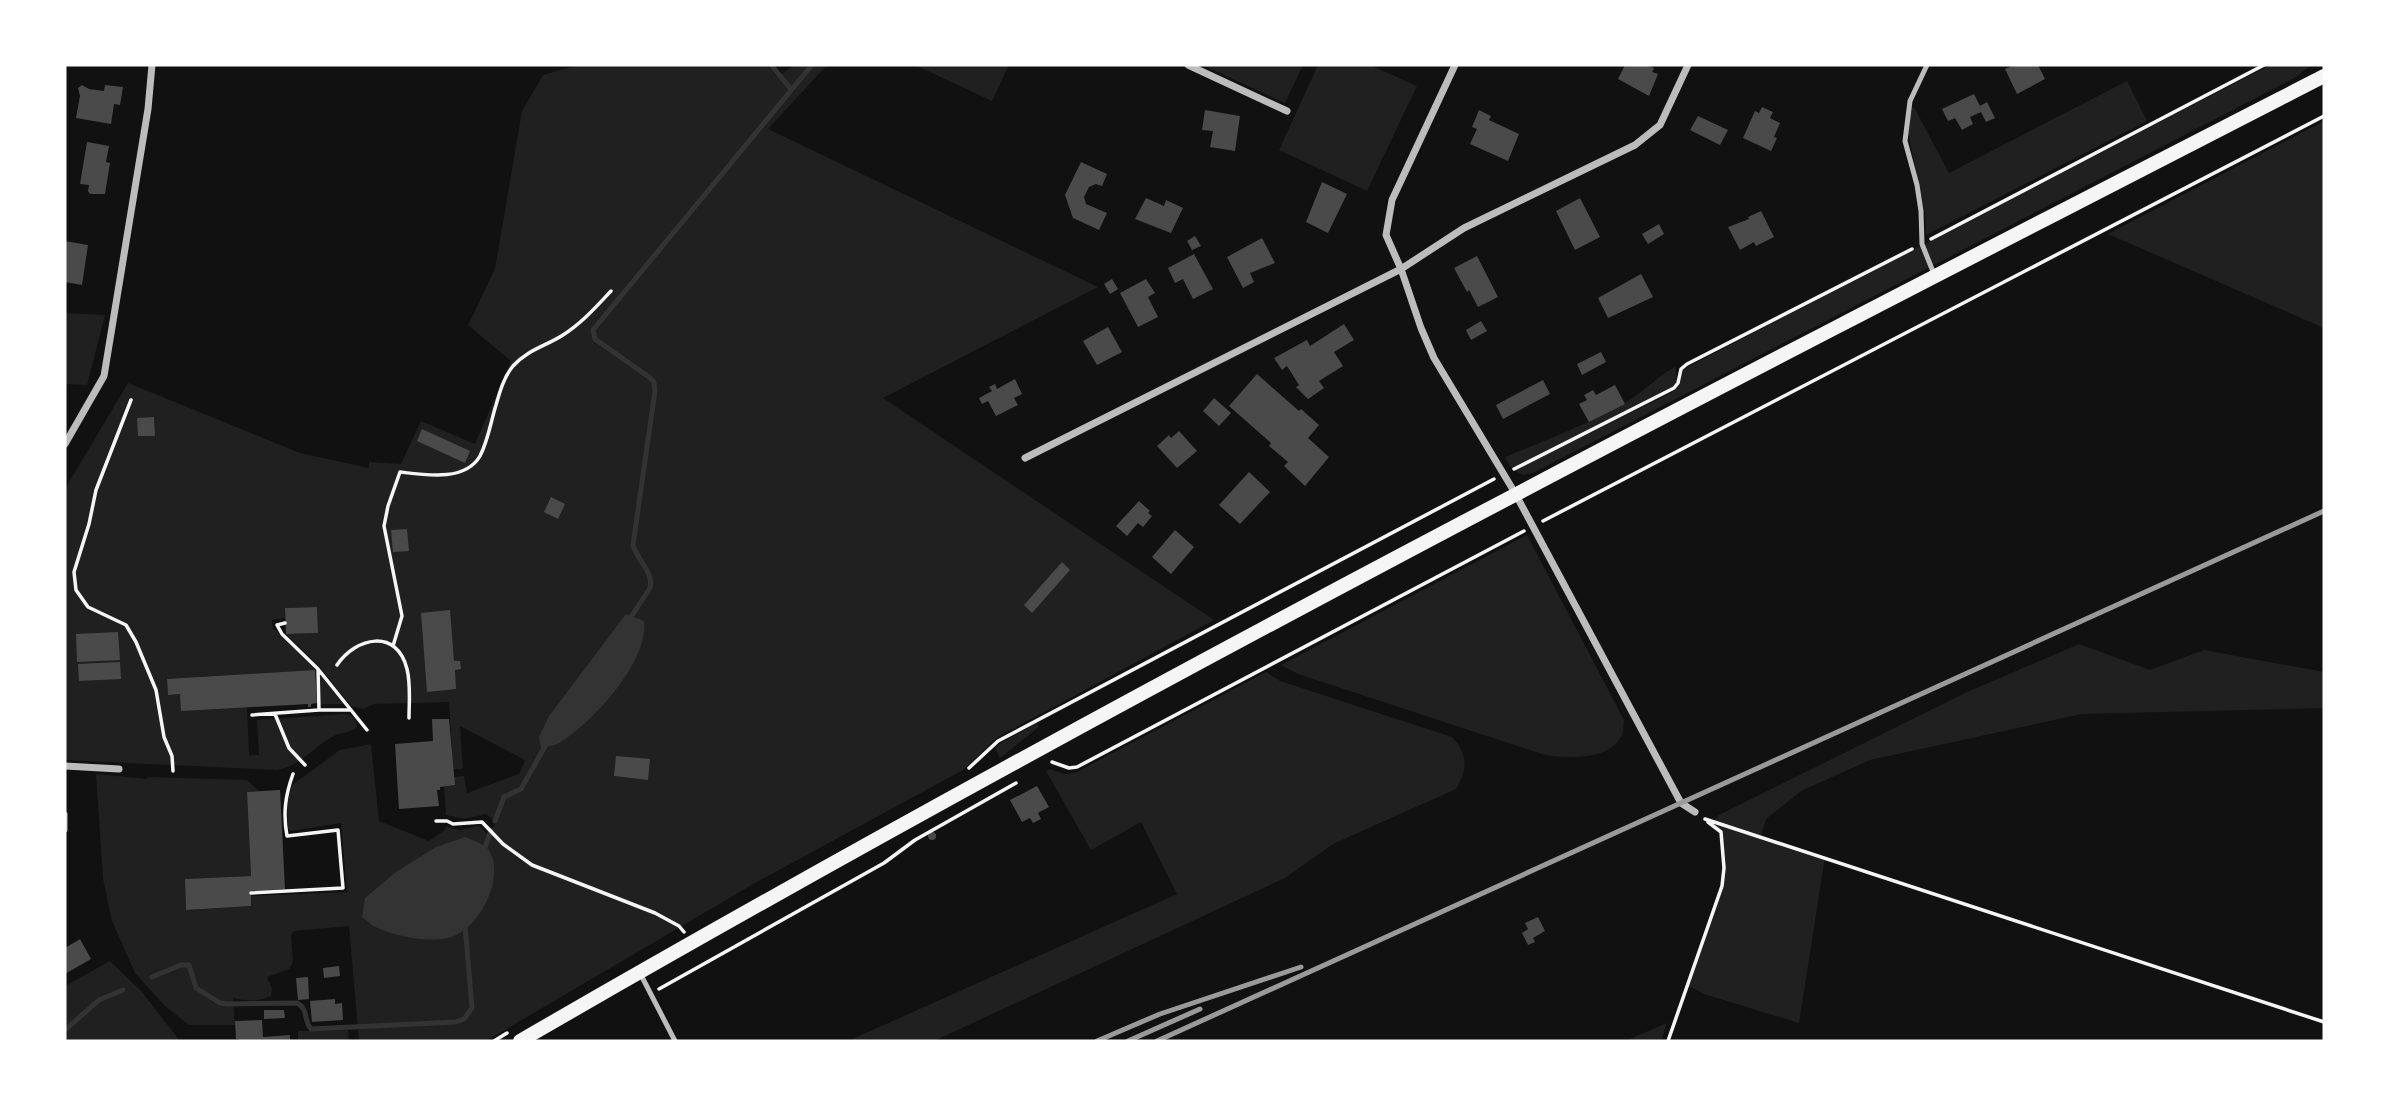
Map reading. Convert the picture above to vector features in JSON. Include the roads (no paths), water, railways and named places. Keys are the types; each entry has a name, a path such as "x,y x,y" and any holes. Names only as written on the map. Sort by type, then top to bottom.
{"main road":[{"path":"520,1041 799,880 1084,723 1516,493 2324,76"}],"street":[{"path":"65,444 104,376 148,109 152,65"},
{"path":"1188,65 1287,111"},
{"path":"1455,65 1392,200 1386,235 1401,269 1420,328 1434,358 1516,493 1681,803 1695,813"},
{"path":"1026,458 1401,269 1464,228 1635,145 1660,125 1688,65"},
{"path":"65,766 118,769"}],"lane":[{"path":"1927,65 1910,100 1905,141 1917,185 1922,244 1935,277"},
{"path":"65,814 65,830"},
{"path":"640,972 675,1041"}],"waterway":[{"path":"771,65 791,89"},
{"path":"629,620 650,588 651,582 633,545 655,391 654,382 595,339 593,330 812,65"},
{"path":"495,821 504,797 521,789 548,741"},
{"path":"484,851 491,830"},
{"path":"152,977 181,965 189,965 196,988 220,1003 297,1003 303,1008 311,1029 456,1022 464,1019 472,1008 465,925"},
{"path":"65,1030 99,1000 123,990"}],"railway":[{"path":"1157,1041 2324,511"},
{"path":"1097,1041 1160,1014 1301,967"},
{"path":"1128,1041 1200,1009"}]}
